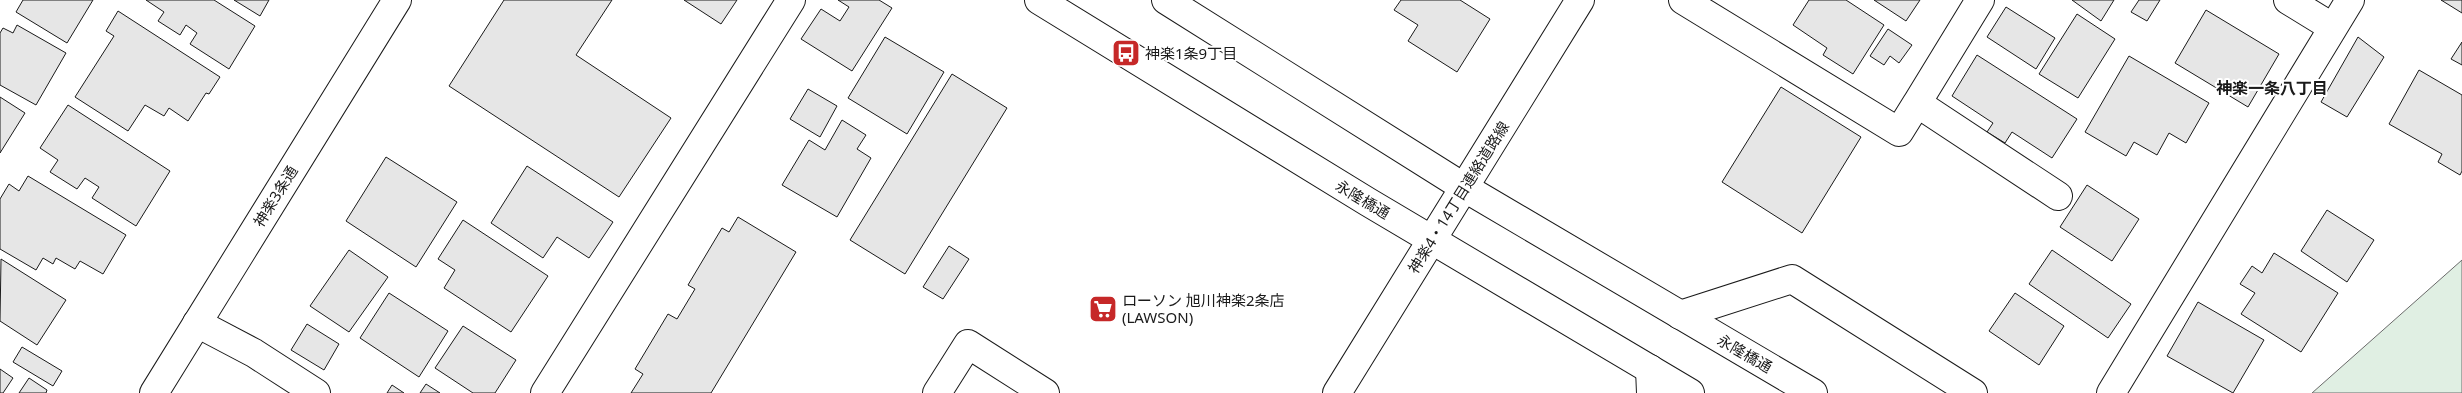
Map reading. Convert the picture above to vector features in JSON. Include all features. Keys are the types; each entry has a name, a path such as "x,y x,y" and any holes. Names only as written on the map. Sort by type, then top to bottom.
{"street":[{"name":"神楽3条通","path":"154,393 397,0"},
{"path":"545,393 791,0"},
{"name":"永隆橋通","path":"1039,0 1432,240 1651,381 1690,393"},
{"name":"永隆橋通","path":"1166,0 1465,188 1813,393"},
{"name":"神楽4・14丁目連絡道路線","path":"1337,393 1580,0"},
{"path":"1683,0 1899,132 1980,0"},
{"path":"2288,0 2332,27"},
{"path":"2111,393 2350,0"},
{"path":"1917,103 2058,196"},
{"path":"1680,315 1792,279 1973,393"},
{"path":"197,323 254,353 316,393"},
{"path":"937,393 968,344 1045,393"}],"green space":[{"path":"2462,260 2462,393 2312,393"}],"building":[{"path":"23,0 93,0 67,43 16,12"},
{"path":"146,0 214,0 255,26 229,69 190,44 197,33 186,25 180,35 158,21 164,12"},
{"path":"234,0 269,0 260,16"},
{"path":"504,0 612,0 576,55 671,118 619,197 449,86"},
{"path":"684,0 737,0 721,24"},
{"path":"838,0 879,0 892,8 852,71 801,39 821,9 840,21 849,7"},
{"path":"1401,0 1460,0 1490,19 1457,72 1408,41 1418,25 1394,10"},
{"path":"1809,0 1846,0 1884,25 1853,74 1823,55 1827,48 1793,25"},
{"path":"1874,0 1920,0 1906,21"},
{"path":"2072,0 2114,0 2101,21"},
{"path":"2139,0 2160,0 2147,21 2131,12"},
{"path":"2441,0 2462,0 2462,13"},
{"path":"2006,7 2055,38 2036,69 1987,37"},
{"path":"2206,10 2279,54 2248,107 2175,63"},
{"path":"118,11 220,77 209,94 206,93 188,121 169,108 164,116 145,105 128,131 75,97 114,36 106,31"},
{"path":"2077,14 2115,39 2078,98 2039,74"},
{"path":"17,25 66,53 36,105 0,85 0,33 3,28 13,33"},
{"path":"1888,29 1912,45 1899,63 1890,56 1884,65 1870,56"},
{"path":"885,37 944,72 907,134 848,98"},
{"path":"2358,37 2384,57 2347,117 2321,102"},
{"path":"2462,42 2462,65 2451,59"},
{"path":"1977,55 2077,119 2052,158 2012,132 2005,143 1987,132 1993,123 1952,96"},
{"path":"2129,56 2209,103 2186,143 2169,133 2157,155 2134,142 2126,156 2085,132"},
{"path":"2419,70 2462,95 2462,171 2460,175 2438,162 2442,154 2389,124"},
{"path":"952,74 1007,108 905,274 850,240"},
{"path":"1781,87 1861,137 1802,233 1722,182"},
{"path":"808,89 837,106 820,137 790,119"},
{"path":"0,97 25,113 0,153"},
{"path":"68,105 170,171 136,226 92,198 99,187 85,178 77,189 50,172 58,160 40,148"},
{"path":"842,120 866,135 857,149 871,158 837,217 782,185 809,140 825,150"},
{"path":"386,157 457,202 416,267 346,221"},
{"path":"527,166 613,222 589,258 557,237 543,258 491,223"},
{"path":"28,176 126,235 103,274 80,261 75,269 56,258 53,264 43,258 36,270 0,249 0,199 9,184 19,191"},
{"path":"2087,185 2139,219 2112,261 2060,227"},
{"path":"2327,210 2374,240 2347,282 2301,251"},
{"path":"738,217 796,252 711,393 631,393 643,374 635,369 668,314 677,319 695,289 688,285 722,228 729,232"},
{"path":"463,220 548,276 511,332 444,288 455,270 438,259"},
{"path":"949,246 969,259 943,299 923,287"},
{"path":"349,250 388,277 349,332 310,306"},
{"path":"2052,250 2131,304 2108,338 2029,284"},
{"path":"2274,253 2338,293 2301,352 2241,314 2255,293 2240,284 2252,266 2262,273"},
{"path":"1,259 66,300 37,345 0,321"},
{"path":"389,293 448,331 419,377 360,338"},
{"path":"2015,293 2064,326 2039,365 1989,331"},
{"path":"2198,302 2264,340 2233,393 2167,356"},
{"path":"307,324 339,344 324,370 291,350"},
{"path":"463,326 516,360 495,393 473,393 435,368"},
{"path":"22,347 62,371 53,386 13,362"},
{"path":"0,369 13,378 3,393 0,393"},
{"path":"29,378 47,390 46,393 19,393"},
{"path":"426,384 440,393 420,393"},
{"path":"392,385 404,393 387,393"}],"place":[{"name":"神楽1条9丁目","path":"1126,53"},
{"name":"ローソン 旭川神楽2条店 (LAWSON)","path":"1103,309"}],"district":[{"name":"神楽一条八丁目","path":"2272,88"}]}
